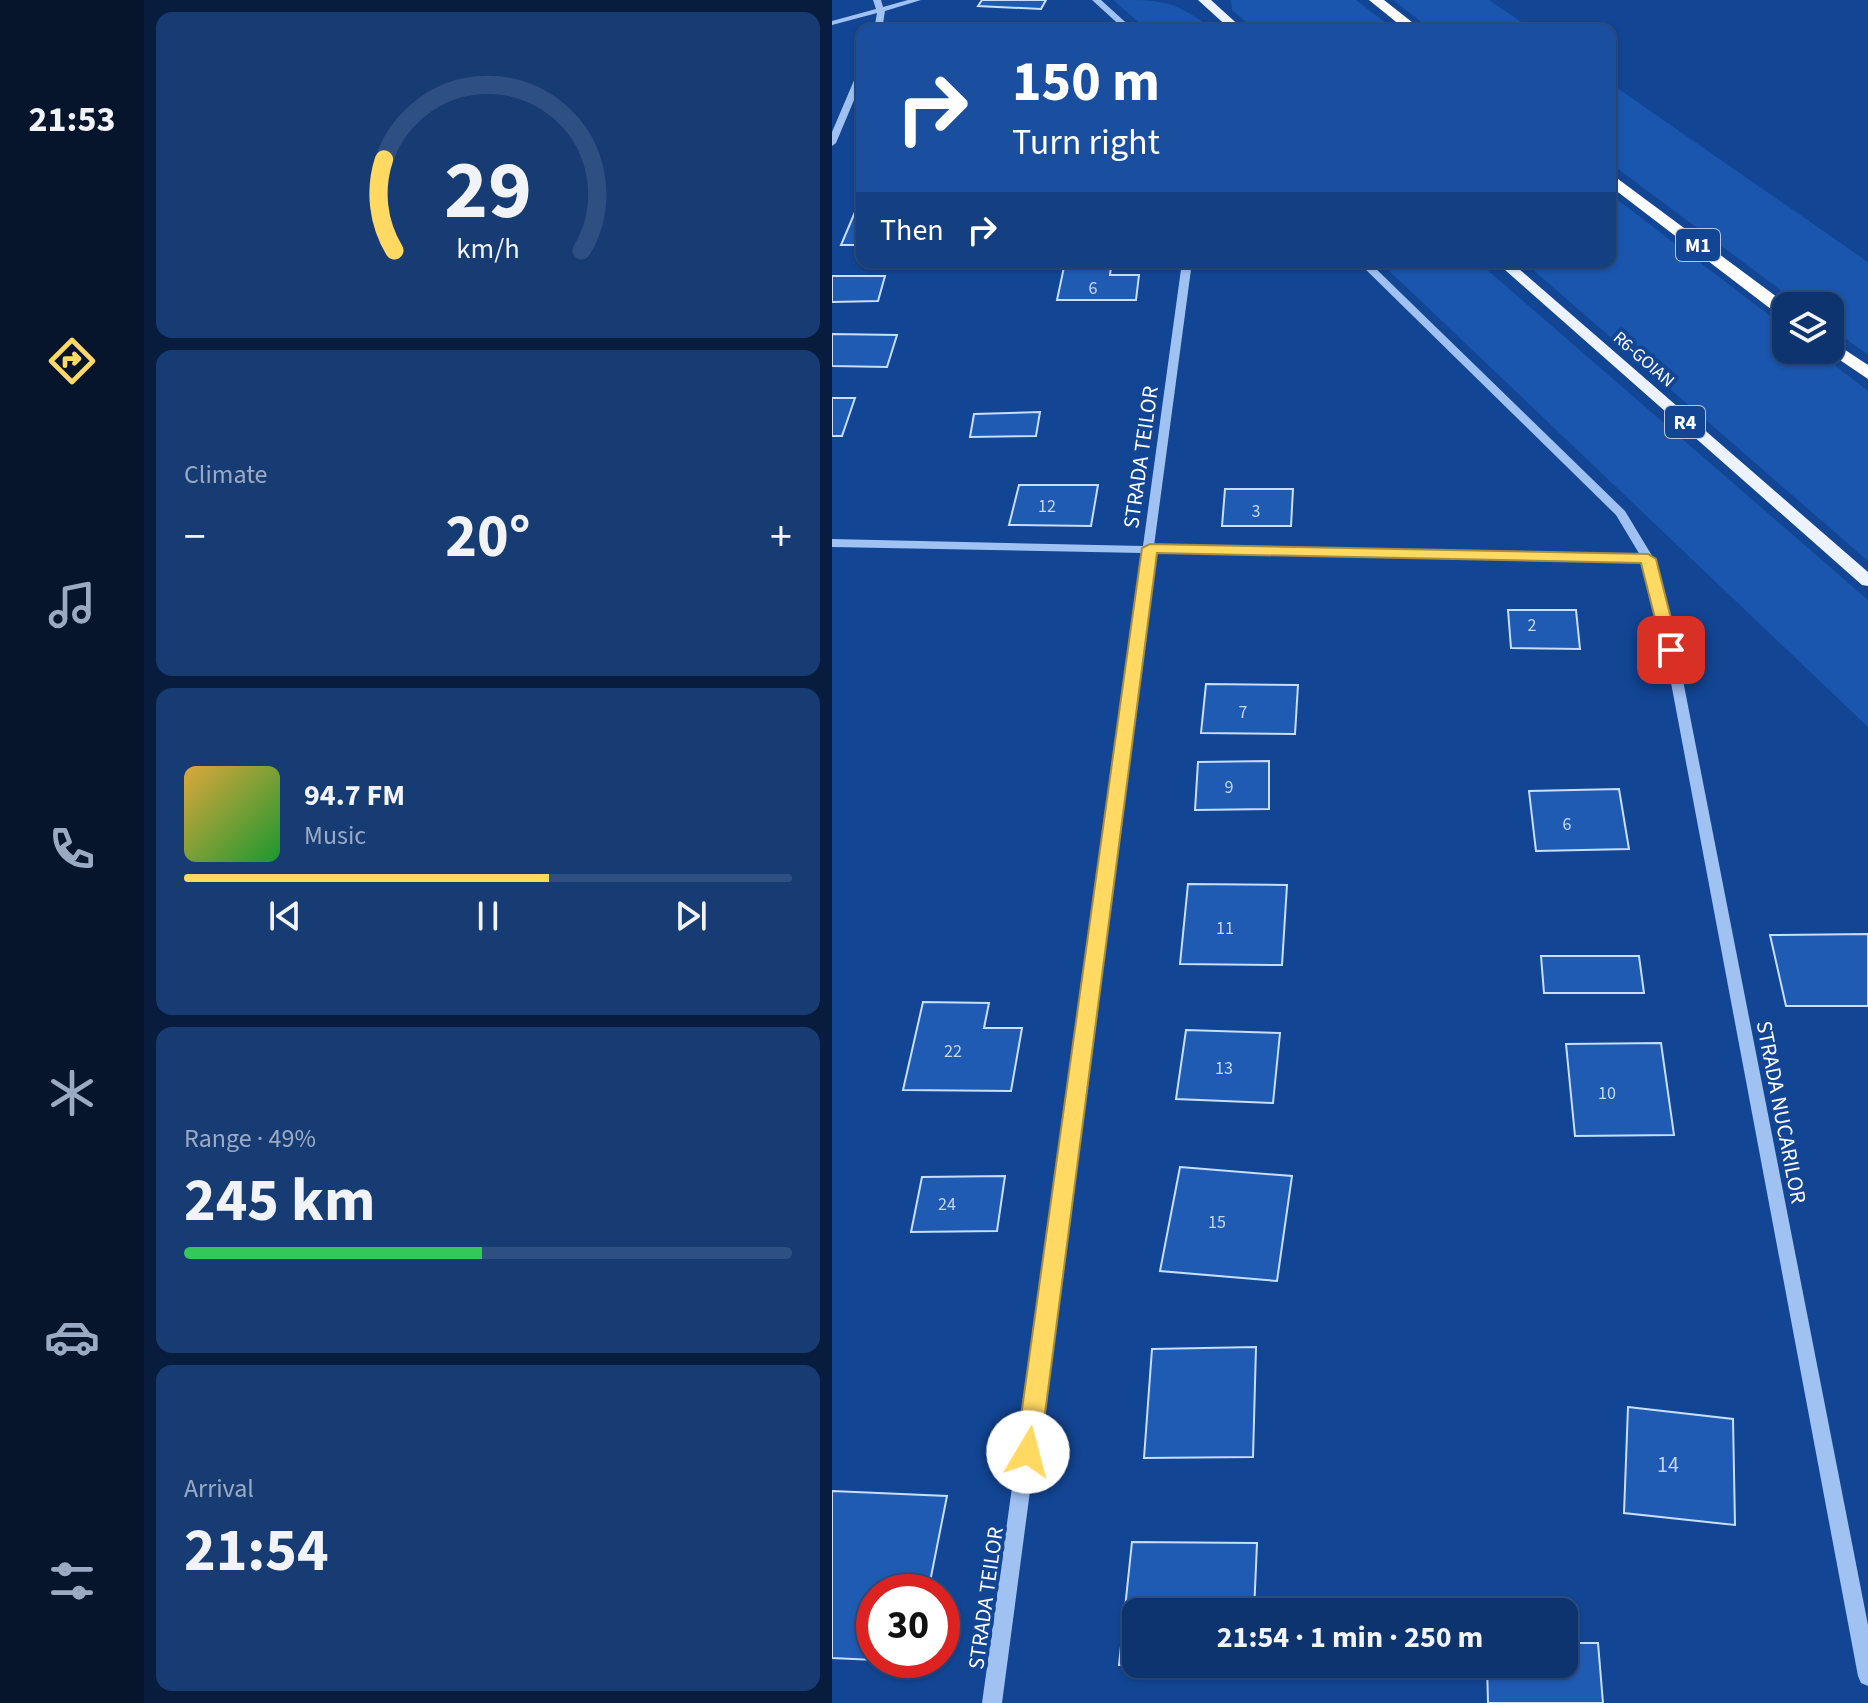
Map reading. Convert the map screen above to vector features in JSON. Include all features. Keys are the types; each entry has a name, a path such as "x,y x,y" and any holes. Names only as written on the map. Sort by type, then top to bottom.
{"highway":[{"path":"1376,0 1407,24"},
{"name":"M1","path":"1616,183 1772,301"},
{"path":"1844,356 1868,374"}],"main road":[{"path":"1204,0 1231,24"},
{"name":"R6-GOIAN","path":"1510,268 1868,581"}],"street":[{"path":"877,0 881,11 879,24"},
{"path":"832,23 917,0"},
{"path":"1096,0 1123,24"},
{"path":"832,143 856,85"},
{"name":"STRADA TEILOR","path":"992,1703 1186,268"},
{"name":"STRADA NUCARILOR","path":"1369,268 1621,513 1648,559 1665,619 1868,1676"},
{"path":"832,543 1648,559"}],"shaded area":[{"path":"1113,0 1168,4 1205,24 1141,24"},
{"path":"1231,0 1356,0 1387,24 1249,24 1232,10"},
{"path":"1393,0 1489,0 1524,24 1424,24"},
{"path":"1616,87 1868,262 1868,355 1844,337 1844,292 1783,292 1616,167"},
{"path":"1616,199 1772,317 1772,364 1833,364 1868,391 1868,561 1531,268 1616,268"},
{"path":"1386,268 1485,268 1868,600 1868,727"}],"building":[{"path":"982,0 1046,0 1041,9 978,6"},
{"path":"855,212 856,212 856,245 841,245"},
{"path":"1064,268 1111,268 1110,275 1139,275 1136,300 1057,300"},
{"path":"832,276 885,276 878,301 832,302"},
{"path":"832,334 897,335 887,367 832,366"},
{"path":"832,398 855,398 842,436 832,436"},
{"path":"1040,412 1036,436 970,437 974,414"},
{"path":"1019,485 1098,485 1091,526 1009,525"},
{"path":"1225,489 1293,489 1291,526 1222,526"},
{"path":"1508,610 1576,610 1580,649 1511,648"},
{"path":"1206,684 1298,685 1295,734 1201,733"},
{"path":"1269,761 1269,809 1195,810 1198,762"},
{"path":"1619,789 1629,849 1536,851 1529,791"},
{"path":"1188,884 1287,885 1282,965 1180,964"},
{"path":"1868,934 1868,1006 1786,1006 1770,935"},
{"path":"1541,956 1639,956 1644,993 1544,993"},
{"path":"923,1002 989,1003 984,1028 1022,1028 1011,1091 903,1090"},
{"path":"1186,1030 1280,1033 1273,1103 1176,1099"},
{"path":"1661,1043 1674,1135 1575,1136 1566,1044"},
{"path":"1180,1167 1292,1176 1277,1281 1160,1271"},
{"path":"1005,1176 997,1231 911,1232 922,1177"},
{"path":"1256,1347 1253,1457 1144,1458 1152,1349"},
{"path":"1628,1407 1733,1419 1735,1525 1624,1513"},
{"path":"832,1491 947,1496 932,1574 856,1574 856,1659 832,1658"},
{"path":"1132,1542 1257,1543 1255,1598 1126,1598"},
{"path":"1122,1637 1122,1665 1119,1665"},
{"path":"1578,1643 1598,1643 1603,1703 1488,1703 1487,1678 1578,1678"}],"route":[{"path":"1028,1452 1150,548 1648,559 1671,650"}]}
